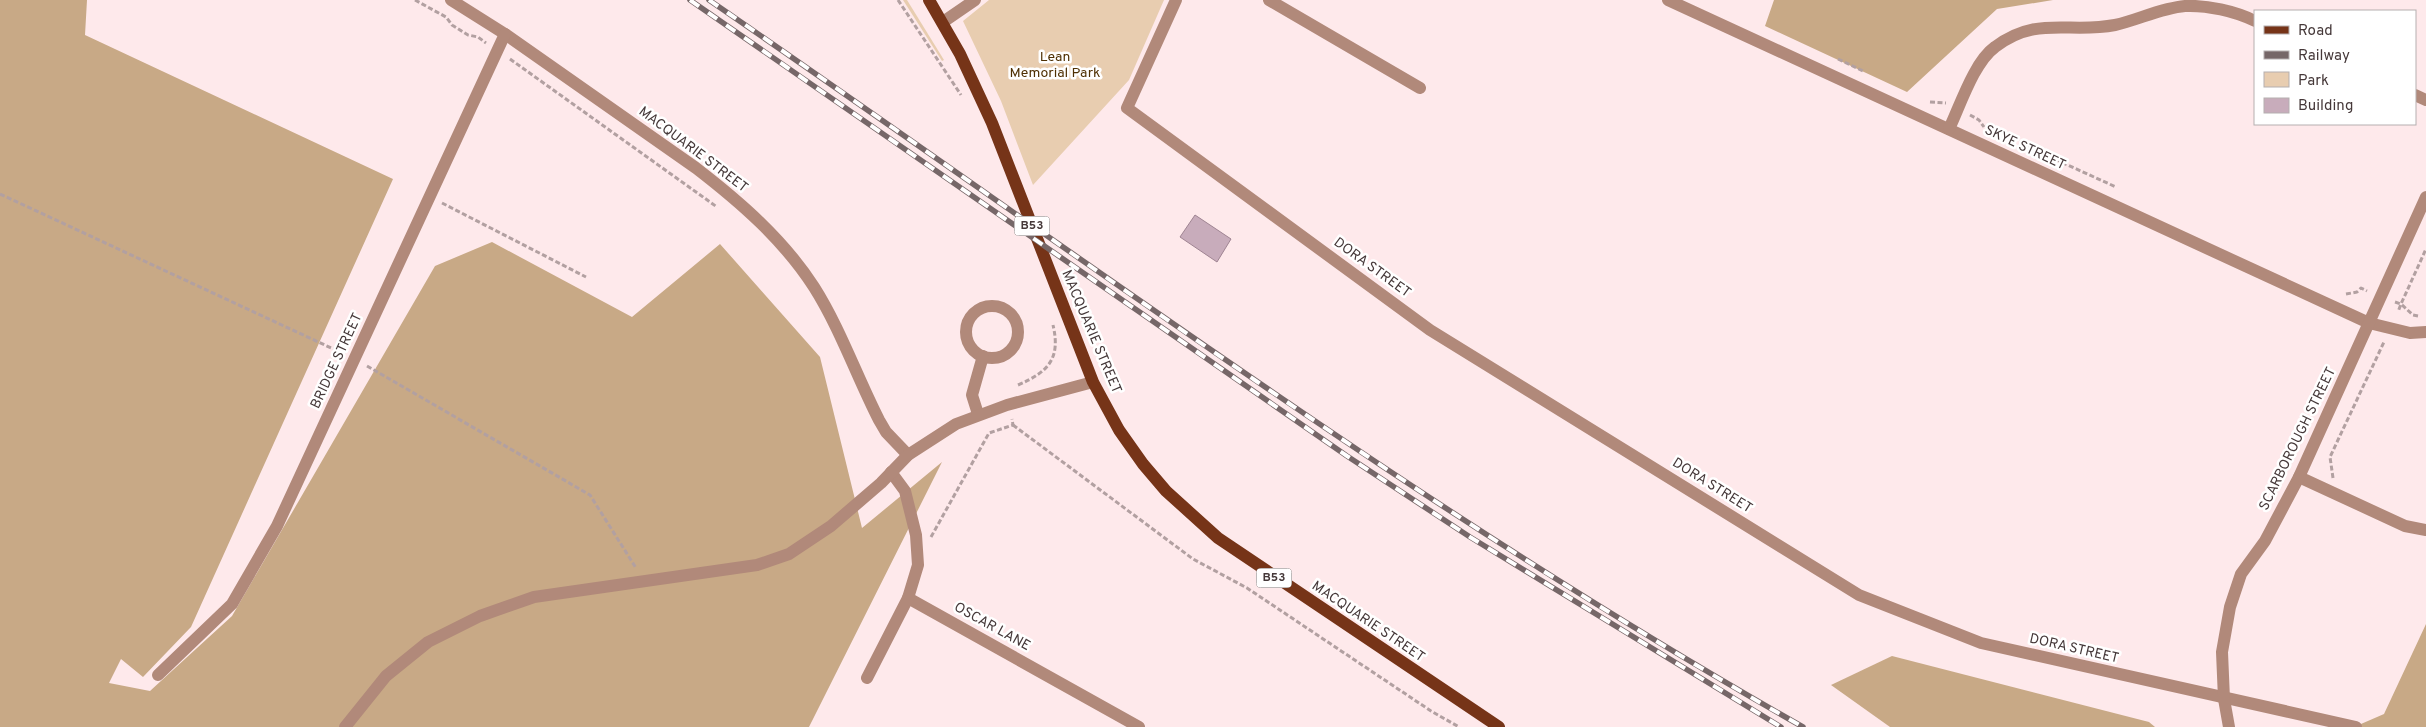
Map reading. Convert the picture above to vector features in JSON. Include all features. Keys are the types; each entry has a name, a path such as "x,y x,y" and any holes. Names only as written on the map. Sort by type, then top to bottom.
{"main road":[{"name":"B53","path":"929,0 943,22"},
{"name":"MACQUARIE STREET","path":"943,22 977,87 1005,154 1093,382 1119,430 1143,464 1166,491 1204,527 1247,560 1499,727"}],"street":[{"name":"MACQUARIE STREET","path":"451,0 505,34 696,168 720,187 771,234 794,258 814,288 879,420 886,432 908,455"},
{"path":"943,22 975,0"},
{"name":"DORA STREET","path":"1176,0 1127,108 1430,330 1859,595 1981,643 2224,699 2356,727"},
{"path":"1270,0 1420,88"},
{"name":"SKYE STREET","path":"1668,0 2369,323 2410,333 2426,332"},
{"path":"1949,129 1977,70 1993,48 2014,34 2037,27 2091,28 2115,25 2184,6 2209,8 2254,21"},
{"name":"BRIDGE STREET","path":"158,675 232,604 277,526 505,34"},
{"name":"SCARBOROUGH STREET","path":"2229,727 2224,699 2222,652 2230,607 2241,574 2265,541 2299,477 2426,197"},
{"path":"984,308 1001,308 1015,319 1018,335 1016,343 1006,354 998,358 983,356 970,345 967,337 970,319 984,308"},
{"path":"978,414 972,396 983,356"},
{"path":"345,727 386,676 428,642 480,616 534,597 757,565 790,554 831,526 908,455 945,430 978,414 1093,382"},
{"path":"867,678 908,598 918,565 916,535 905,490 891,472"},
{"path":"2299,477 2405,526 2426,530"},
{"name":"OSCAR LANE","path":"908,598 1139,727"}],"path":[{"path":"415,0 446,17 452,25 468,35 478,37 498,50 717,208"},
{"path":"898,0 965,102"},
{"path":"1838,59 1864,71"},
{"path":"1924,99 1932,103 1942,101 1948,104"},
{"path":"1969,115 1979,120 1983,126 1992,130"},
{"path":"2027,146 2124,191"},
{"path":"430,197 492,227 586,277"},
{"path":"2398,312 2426,249"},
{"path":"2340,291 2348,295 2361,288 2370,292"},
{"path":"2395,302 2401,304 2413,315 2422,316"},
{"path":"2333,483 2330,458 2384,342"},
{"path":"1013,425 1193,559 1247,588 1431,712 1459,727"}],"green space":[{"path":"903,0 907,0 944,60 942,61"},
{"name":"Lean Memorial Park","path":"989,0 1164,0 1129,80 1033,185 1001,101 963,21"}],"shaded area":[{"path":"0,0 87,0 85,35 393,179 191,627 143,677 121,659 109,683 150,691 232,616 435,266 492,242 632,317 720,244 820,357 862,528 942,462 809,727 0,727"},
{"path":"1774,0 2053,0 1997,9 1907,92 1765,26"},
{"path":"2426,624 2426,727 2354,727 2384,714"},
{"path":"1892,656 2149,722 2155,727 1890,727 1831,685"}],"building":[{"path":"1195,215 1231,239 1217,262 1180,237"}],"railway":[{"path":"690,0 1347,456 1470,537 1781,727"},
{"path":"709,0 1248,376 1384,467 1522,557 1661,644 1803,727"}]}
